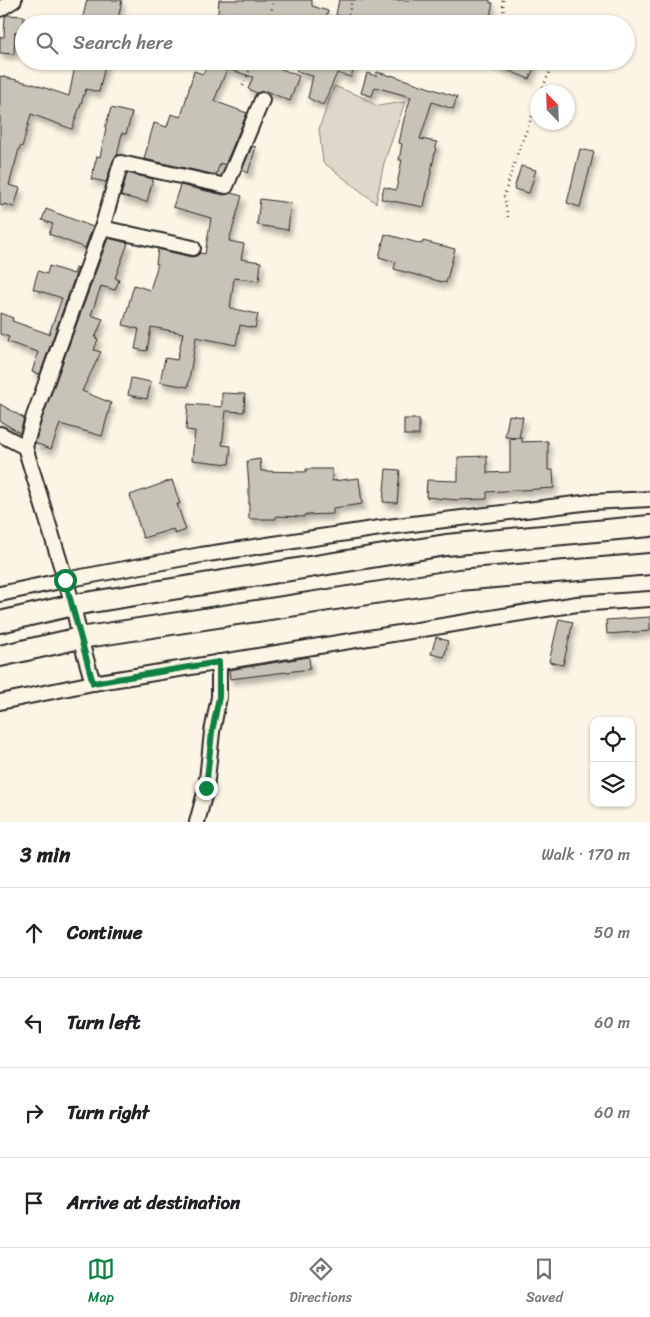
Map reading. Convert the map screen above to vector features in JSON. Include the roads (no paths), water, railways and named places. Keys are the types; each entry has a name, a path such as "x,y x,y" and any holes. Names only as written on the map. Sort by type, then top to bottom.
{"main road":[{"path":"0,622 73,605 446,546 650,526"},
{"path":"0,656 80,638 459,580 650,564"}],"street":[{"path":"0,9 14,0"},
{"path":"93,683 73,605 25,447 34,416 102,228 121,163 226,186 262,100"},
{"path":"102,228 193,248"},
{"path":"0,434 25,447"},
{"path":"0,594 201,555 380,528 591,502 650,499"},
{"path":"0,702 93,683 577,604 650,599"},
{"path":"197,822 206,788 212,732 219,697 219,662"}]}
